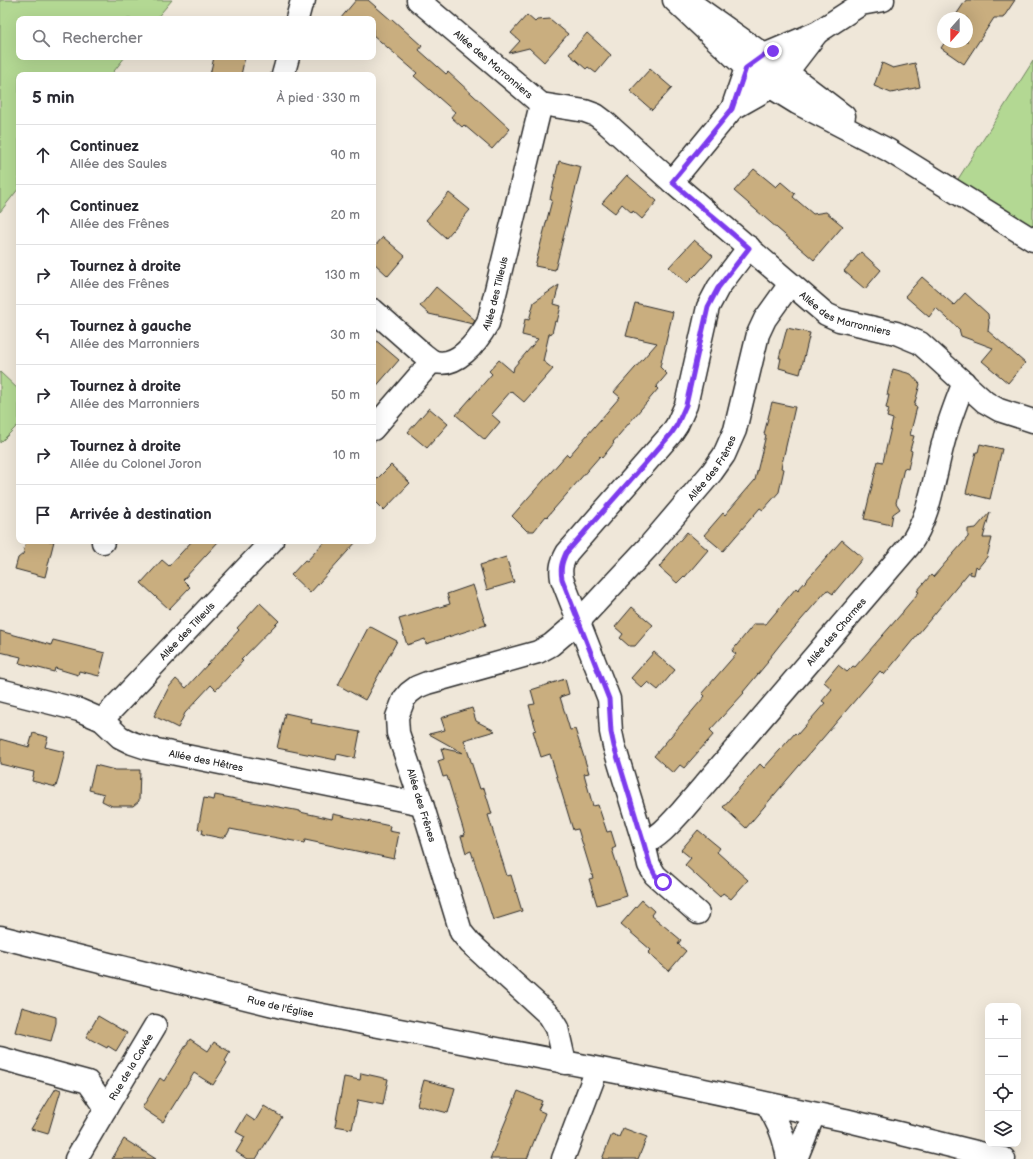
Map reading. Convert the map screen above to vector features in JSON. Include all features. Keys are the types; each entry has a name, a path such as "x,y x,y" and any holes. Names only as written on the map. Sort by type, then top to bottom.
{"street":[{"path":"298,16 301,4 304,0"},
{"name":"Allée des Marronniers","path":"418,0 541,104 585,111 596,115 604,121 672,182 826,314 839,320 896,333 920,343 985,402 999,410 1033,421"},
{"path":"674,0 746,68 771,87 797,103 888,150 1033,240"},
{"path":"687,0 787,72 888,150"},
{"path":"672,182 732,109 746,68 764,55 818,32 861,2 883,0"},
{"path":"732,109 771,87 787,72 818,32"},
{"path":"284,72 287,60"},
{"name":"Allée des Tilleuls","path":"432,361 448,363 457,359 481,335 488,323 541,104"},
{"path":"698,913 655,875 650,865 614,746 611,732 609,699 578,622 560,570 561,563 566,553 671,434 677,425 686,405 708,307 712,297 749,248"},
{"name":"Allée des Frênes","path":"565,1063 557,1028 549,1015 470,943 461,932 422,804 398,733 397,718 400,707 409,694 427,683 538,652 551,645 578,622 649,546 712,472 724,455 735,430 758,334 765,319 790,284"},
{"path":"376,313 432,361 376,426"},
{"name":"Allée des Charmes","path":"644,844 666,829 682,812 917,536 925,517 944,439 964,382"},
{"name":"Allée des Tilleuls","path":"102,720 266,544"},
{"name":"Allée des Hêtres","path":"0,690 79,710 102,720 120,737 147,748 422,804"},
{"name":"Rue de l'Église","path":"0,937 286,1008 597,1069 860,1123 1004,1159"},
{"name":"Rue de la Cavée","path":"76,1159 155,1026"},
{"name":"Rue de la Cavée","path":"0,1058 88,1082 106,1108"},
{"path":"563,1159 597,1069"},
{"path":"767,1104 784,1138 788,1159"},
{"path":"796,1159 814,1114"}],"green space":[{"path":"0,0 172,0 159,16 16,16 16,60 123,60 113,72 16,72 16,192 0,212"},
{"path":"1033,61 1033,227 953,187"},
{"path":"0,372 16,387 16,427 0,443"}],"building":[{"path":"356,0 368,0 422,46 419,50 446,74 448,72 510,129 492,149 464,125 462,127 451,117 455,112 414,76 417,73 376,38 376,16 343,16"},
{"path":"966,0 1015,0 1003,18 994,18 964,64 941,48 973,48 973,12 958,12"},
{"path":"527,15 535,22 537,20 550,19 568,34 544,62 529,48 509,53 520,41 511,33"},
{"path":"587,33 611,55 596,73 588,67 586,69 569,54"},
{"path":"213,60 244,60 242,72 211,72"},
{"path":"882,63 893,68 915,63 920,87 891,93 874,86"},
{"path":"650,69 672,88 652,110 630,91"},
{"path":"559,161 581,167 555,270 535,266 552,200 550,199"},
{"path":"754,169 776,187 781,182 795,194 793,197 813,214 826,212 843,226 814,260 734,191"},
{"path":"627,175 657,201 642,219 622,204 615,213 602,203"},
{"path":"449,193 470,210 446,238 426,220"},
{"path":"383,237 405,256 388,276 376,265 376,245"},
{"path":"694,240 713,256 687,283 669,267"},
{"path":"861,252 881,270 865,289 844,271"},
{"path":"922,277 954,305 965,293 988,314 988,331 1025,363 1008,383 982,361 993,348 961,336 959,329 936,308 929,317 905,296"},
{"path":"559,285 554,304 561,306 557,322 555,321 552,333 549,334 543,361 553,369 524,402 511,391 491,414 500,422 485,440 456,415 492,374 489,371 499,360 513,372 514,367 538,339 522,335 525,319 529,320 534,302"},
{"path":"436,287 475,320 473,324 429,314 420,306"},
{"path":"635,303 673,312 660,367 667,374 656,387 658,389 613,442 614,443 602,458 600,456 534,531 527,531 512,516 567,454 569,456 620,397 614,392 657,343 626,336"},
{"path":"787,328 810,333 800,374 779,368 781,358 779,358"},
{"path":"376,341 399,360 376,387"},
{"path":"893,369 911,374 920,384 914,406 917,407 910,435 914,436 910,450 912,451 908,469 904,468 896,503 900,509 893,514 891,525 864,519 878,461 883,462 893,419 887,417 889,409 886,408 889,395 887,395"},
{"path":"772,402 795,407 781,468 784,469 779,492 763,510 760,508 723,551 704,535 723,513 725,515 755,480"},
{"path":"429,408 448,424 427,448 408,432"},
{"path":"980,444 1002,449 990,499 966,493 976,452 978,452"},
{"path":"391,465 410,483 384,510 376,502 376,480"},
{"path":"990,512 983,538 992,538 987,557 978,568 976,566 974,575 970,574 970,571 884,675 880,671 746,828 723,807 760,764 764,768 795,733 797,735 825,703 822,701 832,689 824,682 838,665 847,672 853,666 855,667 903,612 919,592 917,591 931,575 933,577 968,537 968,529 976,528"},
{"path":"687,532 708,550 685,577 684,576 677,583 659,567"},
{"path":"842,540 863,558 833,594 827,590 782,642 767,661 768,662 743,692 744,693 710,730 714,734 684,768 680,765 673,773 654,756 705,696 702,693 736,654 732,651 754,624 766,624 796,588 798,590"},
{"path":"25,544 53,544 45,577 15,569 18,558 23,554"},
{"path":"189,544 216,544 183,580 190,587 169,609 141,583 162,560 169,566"},
{"path":"322,544 354,544 310,593 291,575 305,560 307,561"},
{"path":"506,557 514,582 487,590 480,565"},
{"path":"473,585 486,625 426,644 425,639 407,645 399,619 450,604 447,594"},
{"path":"260,603 279,621 241,660 243,661 216,690 211,685 185,713 178,728 154,716 169,687 176,679 186,688 239,630 237,628"},
{"path":"632,607 653,625 635,646 629,646 620,638 623,634 615,627"},
{"path":"369,626 397,641 365,700 338,685"},
{"path":"0,631 51,645 53,640 105,653 99,676 79,671 78,675 55,668 54,672 19,663 21,657 0,652"},
{"path":"654,652 675,670 658,690 648,682 642,688 631,678"},
{"path":"565,679 569,694 560,697 570,730 575,729 589,773 584,774 593,806 598,805 607,832 611,831 616,847 612,849 627,896 597,905 589,879 593,878 578,829 573,830 550,754 541,757 533,731 536,730 529,705 535,704 531,690"},
{"path":"472,708 476,721 495,731 464,740 480,789 484,788 492,814 488,815 507,876 511,875 522,911 493,920 471,851 466,853 461,836 465,835 447,776 443,777 438,761 444,759 441,748 463,753 429,734 445,730 441,718"},
{"path":"285,713 312,719 311,723 360,732 355,758 337,754 336,760 277,748"},
{"path":"33,733 48,737 45,747 65,752 56,787 32,781 34,772 0,764 0,739 29,747"},
{"path":"95,765 115,770 140,770 139,801 133,806 112,806 102,801 104,794 89,790"},
{"path":"215,795 300,811 332,819 333,814 390,826 389,831 399,833 394,859 305,840 304,843 230,829 227,835 221,838 202,834 203,830 198,829 204,798 214,800"},
{"path":"698,830 720,848 717,852 748,880 731,899 723,893 720,897 685,865 691,858 681,850"},
{"path":"642,900 654,911 651,915 681,940 678,944 686,951 669,971 648,953 651,950 621,924"},
{"path":"22,1007 56,1017 56,1023 51,1041 15,1032"},
{"path":"98,1016 127,1033 116,1051 86,1037"},
{"path":"190,1039 208,1051 214,1042 230,1052 225,1061 227,1063 213,1085 194,1073 163,1122 142,1108 160,1078 164,1081"},
{"path":"361,1073 388,1079 383,1105 358,1100 352,1129 335,1126 344,1077 360,1080"},
{"path":"424,1080 455,1088 448,1113 417,1105"},
{"path":"56,1088 61,1090 48,1134 31,1129"},
{"path":"518,1091 542,1101 538,1110 545,1113 527,1159 490,1159"},
{"path":"264,1106 282,1117 256,1159 247,1159 236,1152 245,1137 236,1132 246,1115 255,1121"},
{"path":"623,1128 647,1137 638,1159 602,1159 612,1134 619,1137"},
{"path":"124,1139 156,1159 112,1159"}],"route":[{"path":"663,882 655,875 650,865 614,746 611,732 609,699 578,622 560,570 561,563 566,553 671,434 683,414 708,307 718,288 749,248 672,182 732,109 746,68 764,55 773,51"}]}
